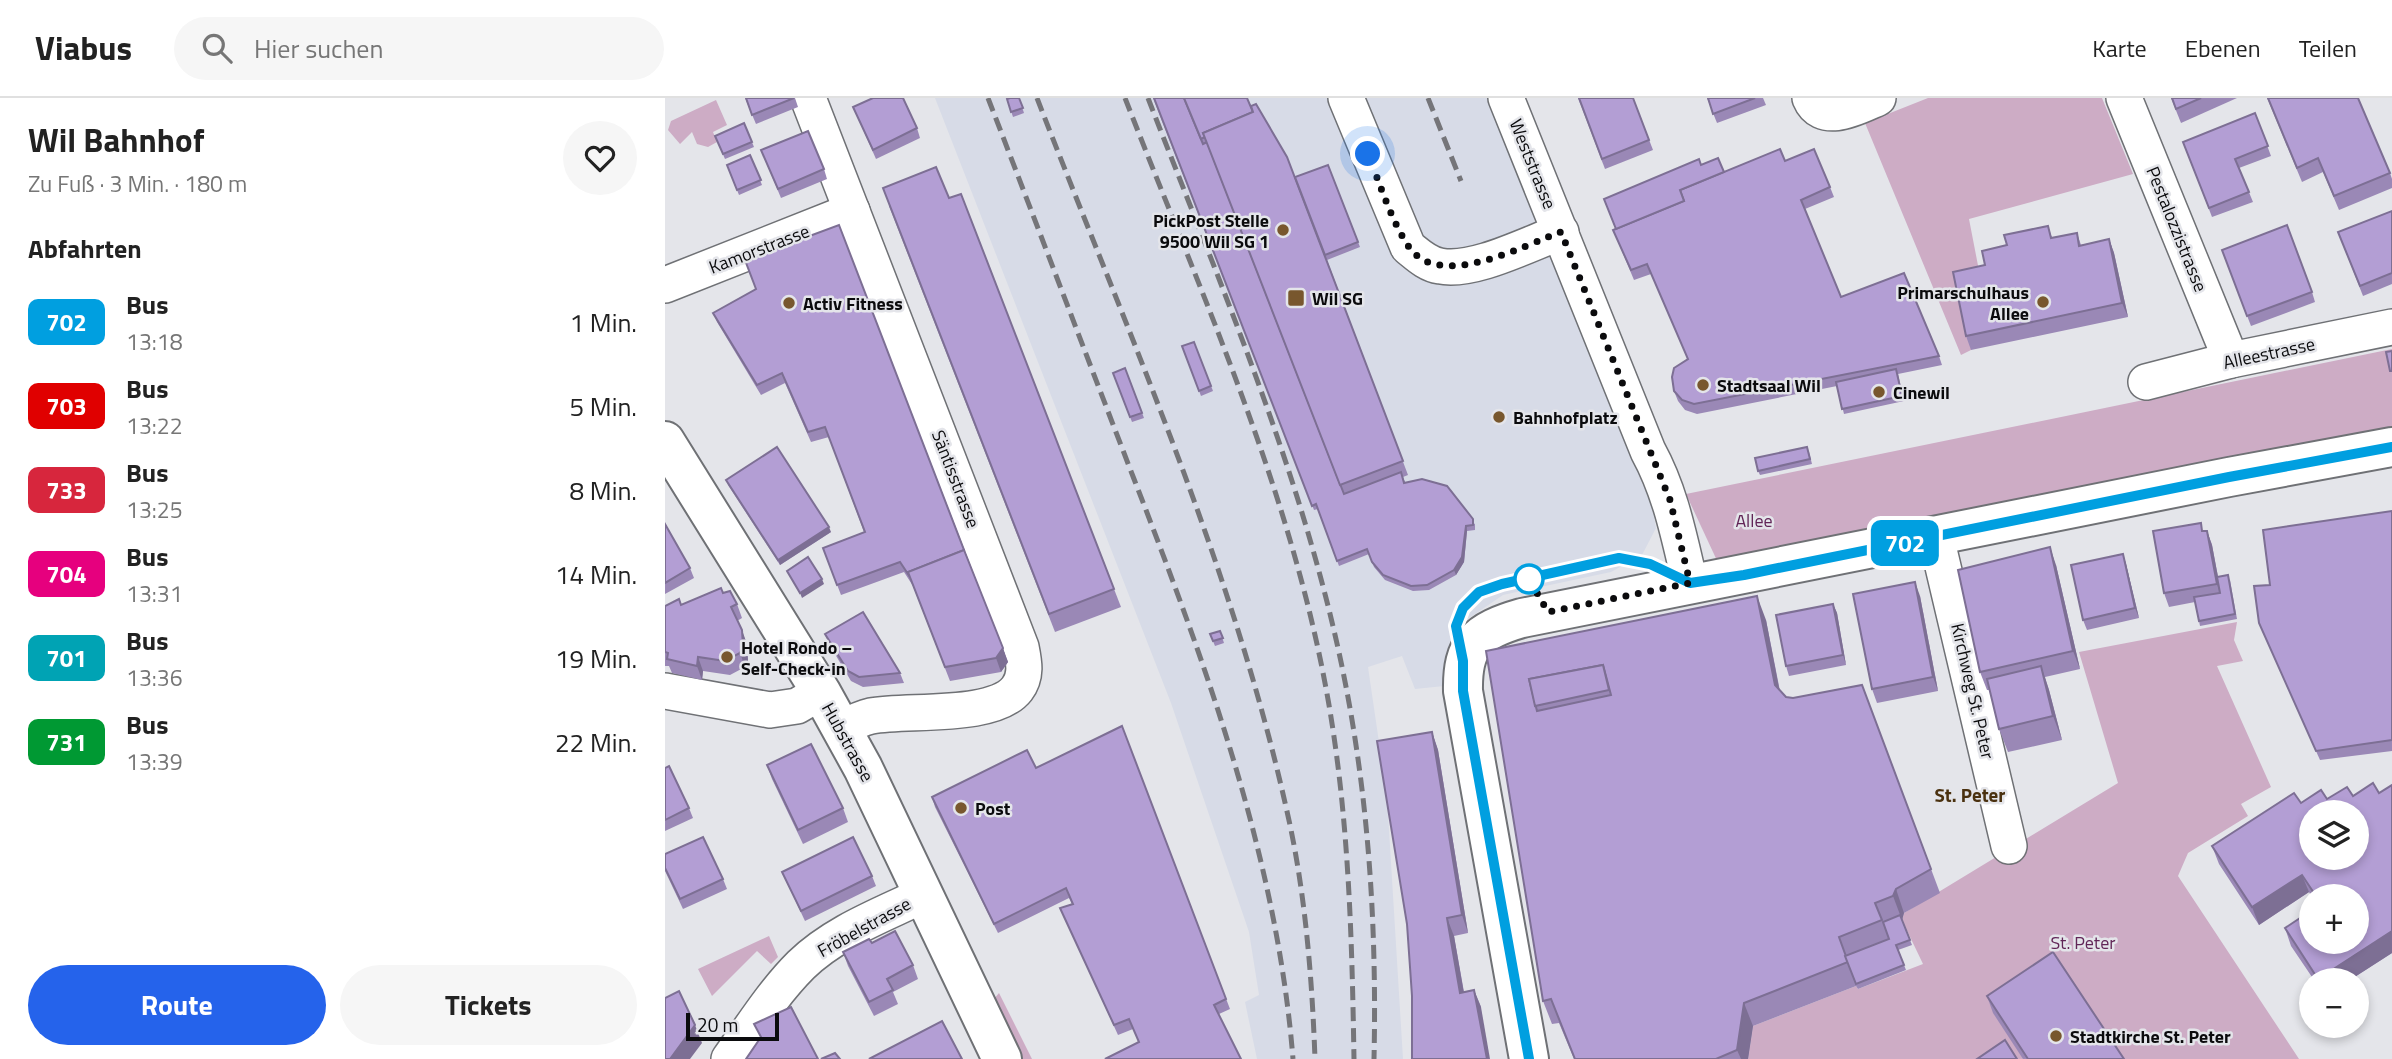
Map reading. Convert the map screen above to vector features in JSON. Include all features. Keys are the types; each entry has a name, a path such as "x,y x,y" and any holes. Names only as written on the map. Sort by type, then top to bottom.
{"street":[{"name":"Säntisstrasse","path":"808,98 1021,647 1024,665 1024,677 1017,690 993,704 869,716 841,729"},
{"path":"1346,98 1408,247 1426,261 1441,267 1471,265 1561,232"},
{"name":"Weststrasse","path":"1506,98 1670,500 1690,583"},
{"path":"1812,102 1830,113 1839,113 1878,98"},
{"name":"Pestalozzistrasse","path":"2124,98 2231,360"},
{"name":"Kamorstrasse","path":"665,285 852,211"},
{"name":"Alleestrasse","path":"2146,382 2231,360 2392,327"},
{"name":"Hubstrasse","path":"665,441 821,692 888,816 1002,1059"},
{"path":"1529,1059 1463,691 1463,661 1469,648 1479,637 1502,624 1690,583 2392,447"},
{"name":"Kirchweg St. Peter","path":"1936,537 2009,846"},
{"path":"665,691 770,710 797,706 821,692"},
{"name":"Fröbelstrasse","path":"729,1059 777,991 823,948 923,895"}],"shaded area":[{"path":"935,98 1490,98 1650,494 1656,528 1642,555 1611,572 1503,595 1456,627 1444,686 1415,689 1402,656 1368,667 1387,797 1403,1059 1257,1059 1245,1002 1259,995 1249,932 1171,703"}],"green space":[{"path":"1928,98 2102,98 2133,174 1969,219 1981,281 1971,350 1961,355 1865,123"},
{"path":"716,100 727,125 713,132 717,142 708,147 697,144 692,132 680,144 668,130 671,121"},
{"name":"Allee","path":"2392,349 2392,428 1720,567 1686,494"},
{"name":"St. Peter","path":"2237,622 2234,640 2243,661 2217,666 2271,787 2241,804 2248,816 2188,853 2178,876 2299,1059 1748,1059 1753,1026 1856,986 1858,989 1923,964 1902,920 1904,913 2118,783 2079,652"},
{"path":"769,936 778,957 771,964 757,951 712,996 698,969"},
{"path":"999,993 1032,1059 1021,1059 994,999"}],"building":[{"path":"746,98 794,98 752,115"},
{"path":"873,98 903,98 917,128 873,150 853,107"},
{"path":"1019,98 1023,108 1011,112 1007,99"},
{"path":"1154,98 1184,98 1203,144 1207,142 1344,494 1401,472 1404,483 1422,479 1447,486 1473,519 1473,525 1466,526 1462,557 1454,570 1427,585 1411,586 1383,575 1372,562 1367,549 1337,561 1316,504 1312,506"},
{"path":"1184,98 1247,98 1253,112 1203,133 1205,137 1201,139"},
{"path":"1579,98 1633,98 1649,140 1602,159"},
{"path":"1708,98 1755,98 1713,114"},
{"path":"2172,98 2201,98 2176,109"},
{"path":"2268,98 2358,98 2390,173 2334,196 2318,158 2297,168"},
{"path":"1256,104 1287,157 1403,461 1340,485 1203,133 1253,112 1251,106"},
{"path":"2255,113 2268,146 2235,159 2249,192 2209,208 2183,142"},
{"path":"744,123 752,142 723,154 715,136"},
{"path":"808,131 824,169 778,189 761,150"},
{"path":"1780,149 1785,161 1814,149 1830,187 1801,200 1841,297 1904,273 1939,356 1694,404 1682,400 1674,391 1672,377 1674,368 1688,359 1647,264 1631,270 1613,230 1684,201 1680,190"},
{"path":"750,155 761,180 737,190 727,165"},
{"path":"1718,158 1724,172 1680,190 1684,201 1616,229 1604,199 1699,159 1701,165"},
{"path":"1328,165 1358,242 1325,255 1295,177"},
{"path":"936,167 949,198 961,194 1114,589 1049,614 883,188"},
{"path":"2392,211 2392,273 2360,286 2338,232"},
{"path":"839,225 964,550 908,572 910,577 900,562 837,585 823,548 865,532 825,427 808,432 782,373 757,385 713,313 756,289 745,260"},
{"path":"2287,225 2312,292 2247,316 2222,250"},
{"name":"Primarschulhaus Allee","path":"2048,226 2051,238 2077,233 2079,246 2109,239 2122,303 1966,336 1953,272 1985,265 1982,251 2007,245 2004,235"},
{"path":"1194,342 1211,386 1199,391 1182,346"},
{"path":"2392,351 2392,371 2390,371 2386,352"},
{"path":"1125,368 1142,413 1130,417 1113,373"},
{"path":"1896,369 1902,396 1842,409 1836,382"},
{"path":"777,447 829,527 778,560 726,480"},
{"path":"1807,447 1810,459 1758,471 1755,458"},
{"path":"2392,511 2392,740 2316,751 2259,623 2254,586 2270,585 2263,530"},
{"path":"2201,523 2202,531 2207,531 2217,584 2164,593 2153,531"},
{"path":"665,524 690,568 665,583"},
{"path":"2050,547 2073,651 1980,672 1958,570"},
{"path":"964,550 1003,648 996,658 945,667 908,572"},
{"path":"2123,554 2135,608 2083,620 2071,565"},
{"path":"808,557 822,579 800,593 787,571"},
{"path":"2228,575 2235,614 2199,621 2194,597 2220,593 2217,577"},
{"path":"1915,582 1933,677 1872,689 1853,594"},
{"path":"721,588 723,593 730,591 737,604 731,607 742,630 743,647 740,653 725,661 698,657 697,666 667,659 665,606 679,599 681,605"},
{"path":"1757,596 1775,685 1786,697 1862,685 1931,869 1896,889 1893,896 1875,903 1882,920 1839,937 1848,962 1744,1003 1737,1050 1716,1059 1575,1059 1551,999 1543,1001 1486,651","holes":["1603,665 1611,695 1537,711 1529,679"]},
{"path":"1833,604 1843,655 1786,666 1776,615"},
{"path":"863,612 900,673 859,677 848,671 825,634"},
{"path":"1220,631 1223,638 1213,641 1210,634"},
{"path":"1603,665 1609,690 1535,706 1529,679"},
{"path":"2041,666 2053,716 1999,729 1987,679"},
{"path":"1122,726 1226,999 1214,1005 1241,1059 1105,1059 1139,1042 1129,1019 1114,1025 1060,908 1073,904 1066,888 994,924 932,797 1027,750 1036,768"},
{"path":"1432,732 1462,915 1447,918 1460,993 1474,990 1487,1059 1412,1059 1412,996 1407,924 1377,741"},
{"path":"811,744 843,808 798,830 767,765"},
{"path":"669,766 689,808 665,820 665,768"},
{"path":"2373,783 2379,793 2392,785 2392,931 2369,946 2369,884 2308,884 2302,875 2252,907 2212,846 2294,793 2299,800 2299,870 2369,870 2369,800 2306,800 2321,790 2327,799 2347,787 2353,796"},
{"path":"703,837 723,879 680,899 665,868 665,854"},
{"path":"853,837 872,876 801,911 782,872"},
{"path":"1900,915 1910,940 1896,945 1904,965 1856,984 1845,956 1889,939 1883,922"},
{"path":"2299,919 2299,950 2285,928"},
{"path":"895,931 913,965 887,979 893,990 869,1002 843,952 869,939 872,943"},
{"name":"Stadtkirche St. Peter","path":"2053,952 2124,1059 2028,1059 1987,996"},
{"path":"2302,954 2357,954 2335,968 2311,968"},
{"path":"679,991 695,1025 670,1059 665,1059 665,998"},
{"path":"791,1007 818,1059 746,1059 761,1037 754,1024"},
{"path":"942,1021 962,1059 869,1059"},
{"path":"2005,1040 2017,1059 1977,1059"},
{"path":"835,1053 840,1059 821,1059"}],"railway":[{"path":"988,98 1161,549 1212,691 1255,836 1272,910 1285,984 1293,1059"},
{"path":"1037,98 1175,448 1237,626 1263,716 1293,838 1310,964 1315,1059"},
{"path":"1125,98 1242,397 1293,549 1313,627 1329,705 1341,793 1350,926 1354,1059"},
{"path":"1148,98 1278,439 1321,578 1338,648 1357,750 1368,852 1374,956 1374,1059"},
{"path":"1428,98 1461,181"}],"bus line":[{"name":"702","path":"1529,1059 1463,691 1463,661 1458,645 1456,626 1463,608 1479,592 1502,584 1619,558 1650,564 1690,583 1744,575 2229,477 2392,447"}],"place":[{"name":"PickPost Stelle 9500 Wil SG 1","path":"1283,230"},
{"name":"Wil SG","path":"1296,298"},
{"name":"Primarschulhaus Allee","path":"2043,302"},
{"name":"Activ Fitness","path":"789,303"},
{"name":"Stadtsaal Wil","path":"1703,385"},
{"name":"Cinewil","path":"1879,392"},
{"name":"Bahnhofplatz","path":"1499,417"},
{"name":"Hotel Rondo – Self-Check-in","path":"727,657"},
{"name":"Post","path":"961,808"},
{"name":"Stadtkirche St. Peter","path":"2056,1036"}],"district":[{"name":"St. Peter","path":"1970,794"}],"route":[{"path":"1368,154 1408,247 1426,261 1441,267 1471,265 1561,232 1647,451 1660,473 1670,500 1690,583 1548,612 1529,579"}]}
